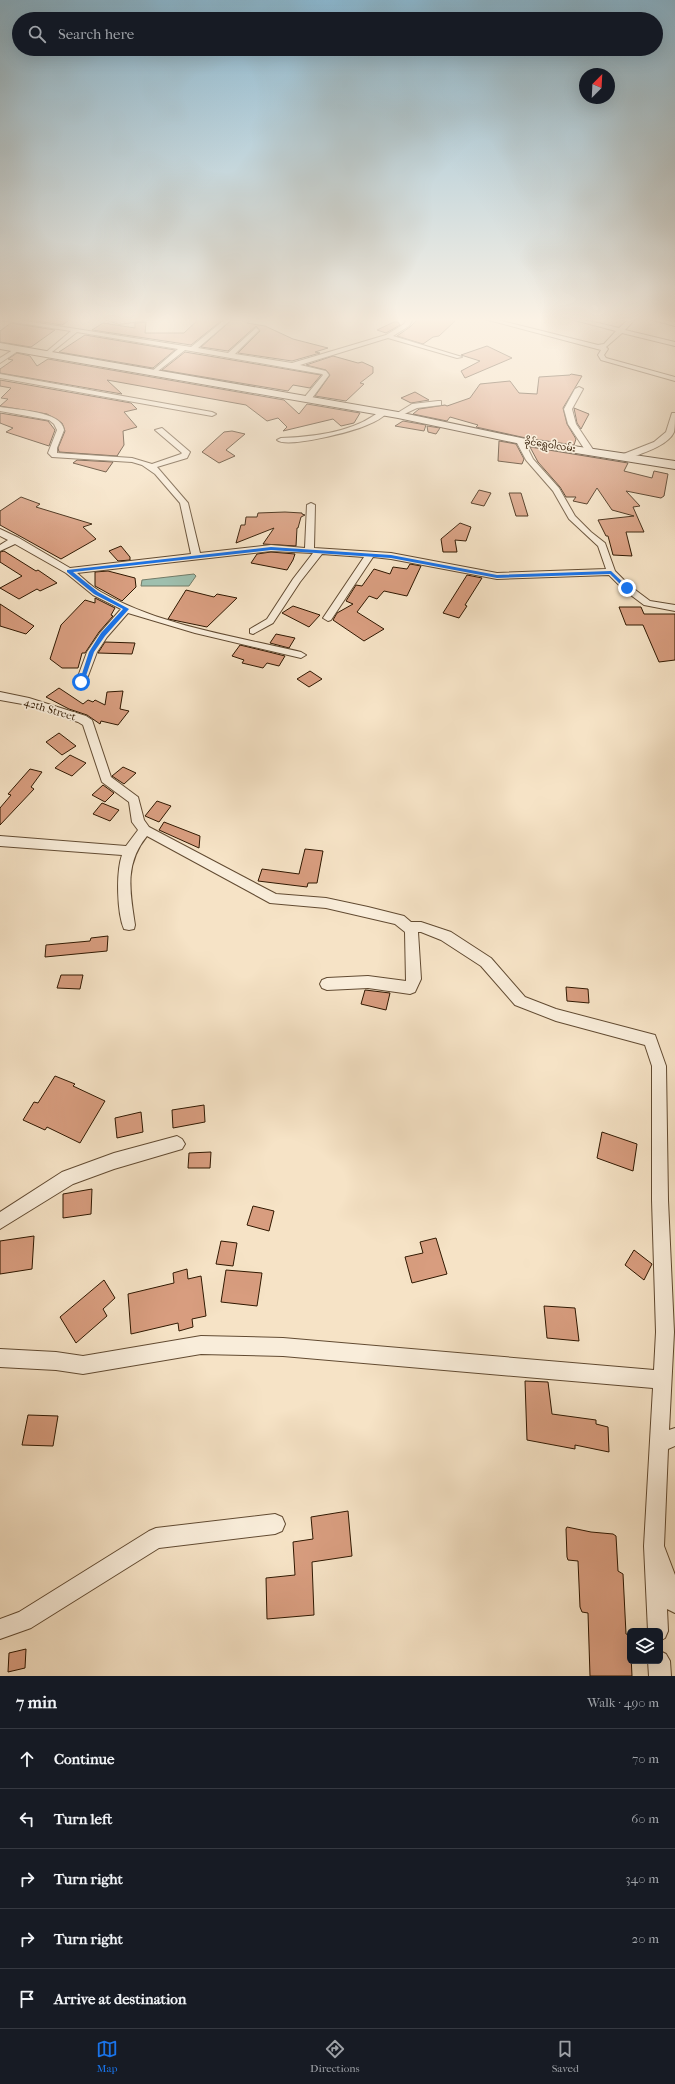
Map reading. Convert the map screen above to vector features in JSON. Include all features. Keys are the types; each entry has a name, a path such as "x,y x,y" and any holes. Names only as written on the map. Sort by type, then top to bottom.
{"street":[{"path":"107,395 212,414"},
{"name":"ခိုင်ရွှေဝါလမ်း","path":"285,395 384,412 520,441 675,465"},
{"path":"307,399 310,395"},
{"path":"576,395 568,409 572,424 590,451"},
{"path":"398,415 415,406 438,403"},
{"path":"0,409 51,418 57,421 61,428 60,436 52,448 52,453 55,455 132,460 145,463 158,472 184,503 196,557"},
{"path":"280,440 295,440 359,426 380,417 384,412"},
{"path":"624,457 661,440 670,433 675,415"},
{"path":"150,467 184,456 186,452 159,430"},
{"path":"520,441 530,460 556,490 572,517 588,534 602,545 611,572 627,588 647,603 675,608"},
{"path":"309,551 312,505"},
{"path":"0,532 69,571 96,593 126,609 198,631 301,655"},
{"path":"0,548 16,540"},
{"path":"69,571 271,548 391,556 497,576 611,572"},
{"path":"253,631 270,620 296,581 319,552"},
{"path":"328,618 370,555"},
{"path":"81,682 92,652 103,635 126,609"},
{"name":"42th Street","path":"0,696 29,702 82,719 88,723 106,779 134,800 138,822 145,830"},
{"path":"128,925 125,897 126,869 130,851 145,830 172,843 217,870 274,899 326,903 368,912 399,920 411,929 414,979 410,988 368,982 327,984"},
{"path":"0,842 130,851"},
{"path":"409,927 422,927 446,936 486,962 520,1001 556,1014 650,1040 659,1066 660,1200 665,1332 661,1380 667,1440 654,1546 658,1628"},
{"path":"0,1221 68,1178 114,1161 177,1144"},
{"path":"0,1358 56,1361 83,1365 201,1345 283,1347 639,1376 661,1380"},
{"path":"0,1629 24,1621 156,1538 275,1524"},
{"path":"654,1546 675,1602"},
{"path":"659,1664 660,1676"}],"shaded area":[{"path":"194,574 196,576 189,586 141,586 142,580"}],"building":[{"path":"4,395 87,395 131,403 137,409 124,412 137,427 123,431 124,445 117,456 59,452 58,448 65,431 62,423 47,414 0,406 8,399 1,398"},
{"path":"192,395 256,395 284,400 299,414 307,404 360,413 354,423 341,426 333,419 283,431 287,427 278,418 267,421 246,405"},
{"path":"316,395 352,395 346,401"},
{"path":"408,395 421,395 429,400 411,403 401,398"},
{"path":"472,395 571,395 563,408 567,424 576,439 574,445 526,438 476,427 478,425 450,417 447,421 413,414 419,409 445,405 447,406 470,398"},
{"path":"574,408 589,414 581,429 577,423"},
{"path":"0,413 48,421 55,430 49,446 6,432 13,428 0,423"},
{"path":"403,421 426,425 424,431 395,426"},
{"path":"427,426 440,428 436,434 428,432"},
{"path":"232,431 245,434 226,450 235,456 219,463 202,452 224,432"},
{"path":"499,441 516,444 524,459 522,464 498,461"},
{"path":"530,447 628,463 624,471 652,478 654,471 668,474 664,496 661,498 626,491 640,506 633,507 644,532 626,532 632,556 613,555 608,536 606,536 598,520 634,516 612,510 597,488 587,504 573,501 576,497 566,497 560,487 538,462"},
{"path":"77,460 113,462 106,472 73,463"},
{"path":"479,490 491,493 484,506 471,503"},
{"path":"509,493 521,493 528,516 516,516"},
{"path":"21,497 40,504 36,507 92,524 83,527 96,539 61,559 0,525 0,511"},
{"path":"258,513 302,513 305,515 301,517 297,528 296,546 263,544 274,528 236,543 241,525 245,525 246,517 257,517"},
{"path":"460,523 471,527 466,541 455,540 457,552 443,552 441,539"},
{"path":"121,546 130,557 130,560 118,561 109,551"},
{"path":"4,551 36,571 38,570 57,583 40,591 37,589 19,599 0,588 22,576 0,562 0,552"},
{"path":"271,552 295,554 287,570 251,563 257,554"},
{"path":"410,564 421,566 407,596 384,591 377,599 369,596 357,612 384,629 364,641 333,620 337,613 353,604 346,601 356,585 362,586 374,569 390,574 393,567 407,569"},
{"path":"108,571 135,578 136,587 122,601 95,586 95,572"},
{"path":"467,575 482,578 465,605 467,606 459,618 443,613"},
{"path":"186,590 214,597 217,594 237,598 207,627 168,619"},
{"path":"95,598 115,608 111,615 113,616 99,632 85,653 82,653 78,668 62,668 50,659 61,625 85,600 95,603"},
{"path":"0,604 34,626 26,634 0,626"},
{"path":"293,606 320,615 309,627 282,613"},
{"path":"619,607 641,607 644,614 675,614 675,660 659,662 643,625 626,625"},
{"path":"276,634 295,638 289,648 270,643"},
{"path":"105,642 135,643 132,654 98,653"},
{"path":"240,645 285,656 279,666 267,663 263,668 242,663 244,660 232,656"},
{"path":"310,671 322,679 309,687 297,679"},
{"path":"59,688 83,704 88,700 93,702 95,700 105,705 107,692 123,691 120,709 129,711 118,725 101,721 100,724 87,715 69,709 46,697"},
{"path":"59,733 76,746 62,755 46,742"},
{"path":"70,755 86,763 72,776 55,768"},
{"path":"123,767 136,773 124,784 112,776"},
{"path":"30,769 42,772 31,787 34,789 0,825 0,808 11,795 8,794"},
{"path":"103,785 114,793 105,802 92,795"},
{"path":"157,801 171,806 159,822 145,816"},
{"path":"102,803 119,810 110,821 93,814"},
{"path":"164,822 200,836 199,848 159,830"},
{"path":"305,849 323,851 317,883 308,883 307,887 258,881 262,869 299,874"},
{"path":"108,936 107,951 45,957 46,945 90,941 91,938"},
{"path":"61,975 83,975 80,989 57,988"},
{"path":"566,987 588,989 589,1003 567,1001"},
{"path":"365,990 390,993 386,1010 361,1004"},
{"path":"55,1076 75,1084 73,1086 105,1101 80,1143 47,1127 45,1130 23,1120 34,1102 38,1103"},
{"path":"204,1105 205,1122 173,1128 172,1110"},
{"path":"141,1112 143,1132 117,1138 115,1118"},
{"path":"602,1132 637,1144 633,1171 597,1158"},
{"path":"211,1152 210,1168 188,1168 189,1153"},
{"path":"92,1189 91,1214 63,1218 63,1194"},
{"path":"253,1206 274,1211 269,1231 247,1225"},
{"path":"34,1236 32,1269 0,1274 0,1241"},
{"path":"436,1238 447,1274 412,1283 405,1257 423,1253 420,1242"},
{"path":"221,1241 237,1243 233,1266 216,1264"},
{"path":"634,1250 652,1264 644,1280 625,1265"},
{"path":"187,1269 188,1279 201,1276 206,1316 192,1319 193,1327 179,1331 178,1323 131,1334 128,1294 174,1283 173,1273"},
{"path":"226,1270 262,1273 257,1306 221,1302"},
{"path":"104,1280 115,1298 103,1309 107,1316 76,1343 60,1317"},
{"path":"544,1306 575,1308 579,1341 547,1338"},
{"path":"525,1381 548,1382 552,1414 596,1420 596,1424 608,1427 609,1452 575,1445 575,1449 527,1440"},
{"path":"28,1415 58,1416 53,1446 22,1445"},
{"path":"348,1511 352,1556 312,1562 314,1615 267,1619 266,1578 295,1575 293,1542 313,1539 311,1517"},
{"path":"567,1527 591,1532 613,1534 616,1536 618,1571 623,1574 627,1634 627,1664 631,1664 632,1676 590,1676 588,1613 582,1612 580,1607 578,1561 568,1560"},
{"path":"26,1649 25,1668 8,1672 9,1653"}],"route":[{"path":"81,682 92,652 103,635 126,609 114,604 96,593 69,571 271,548 391,556 497,576 611,572 627,588"}]}
